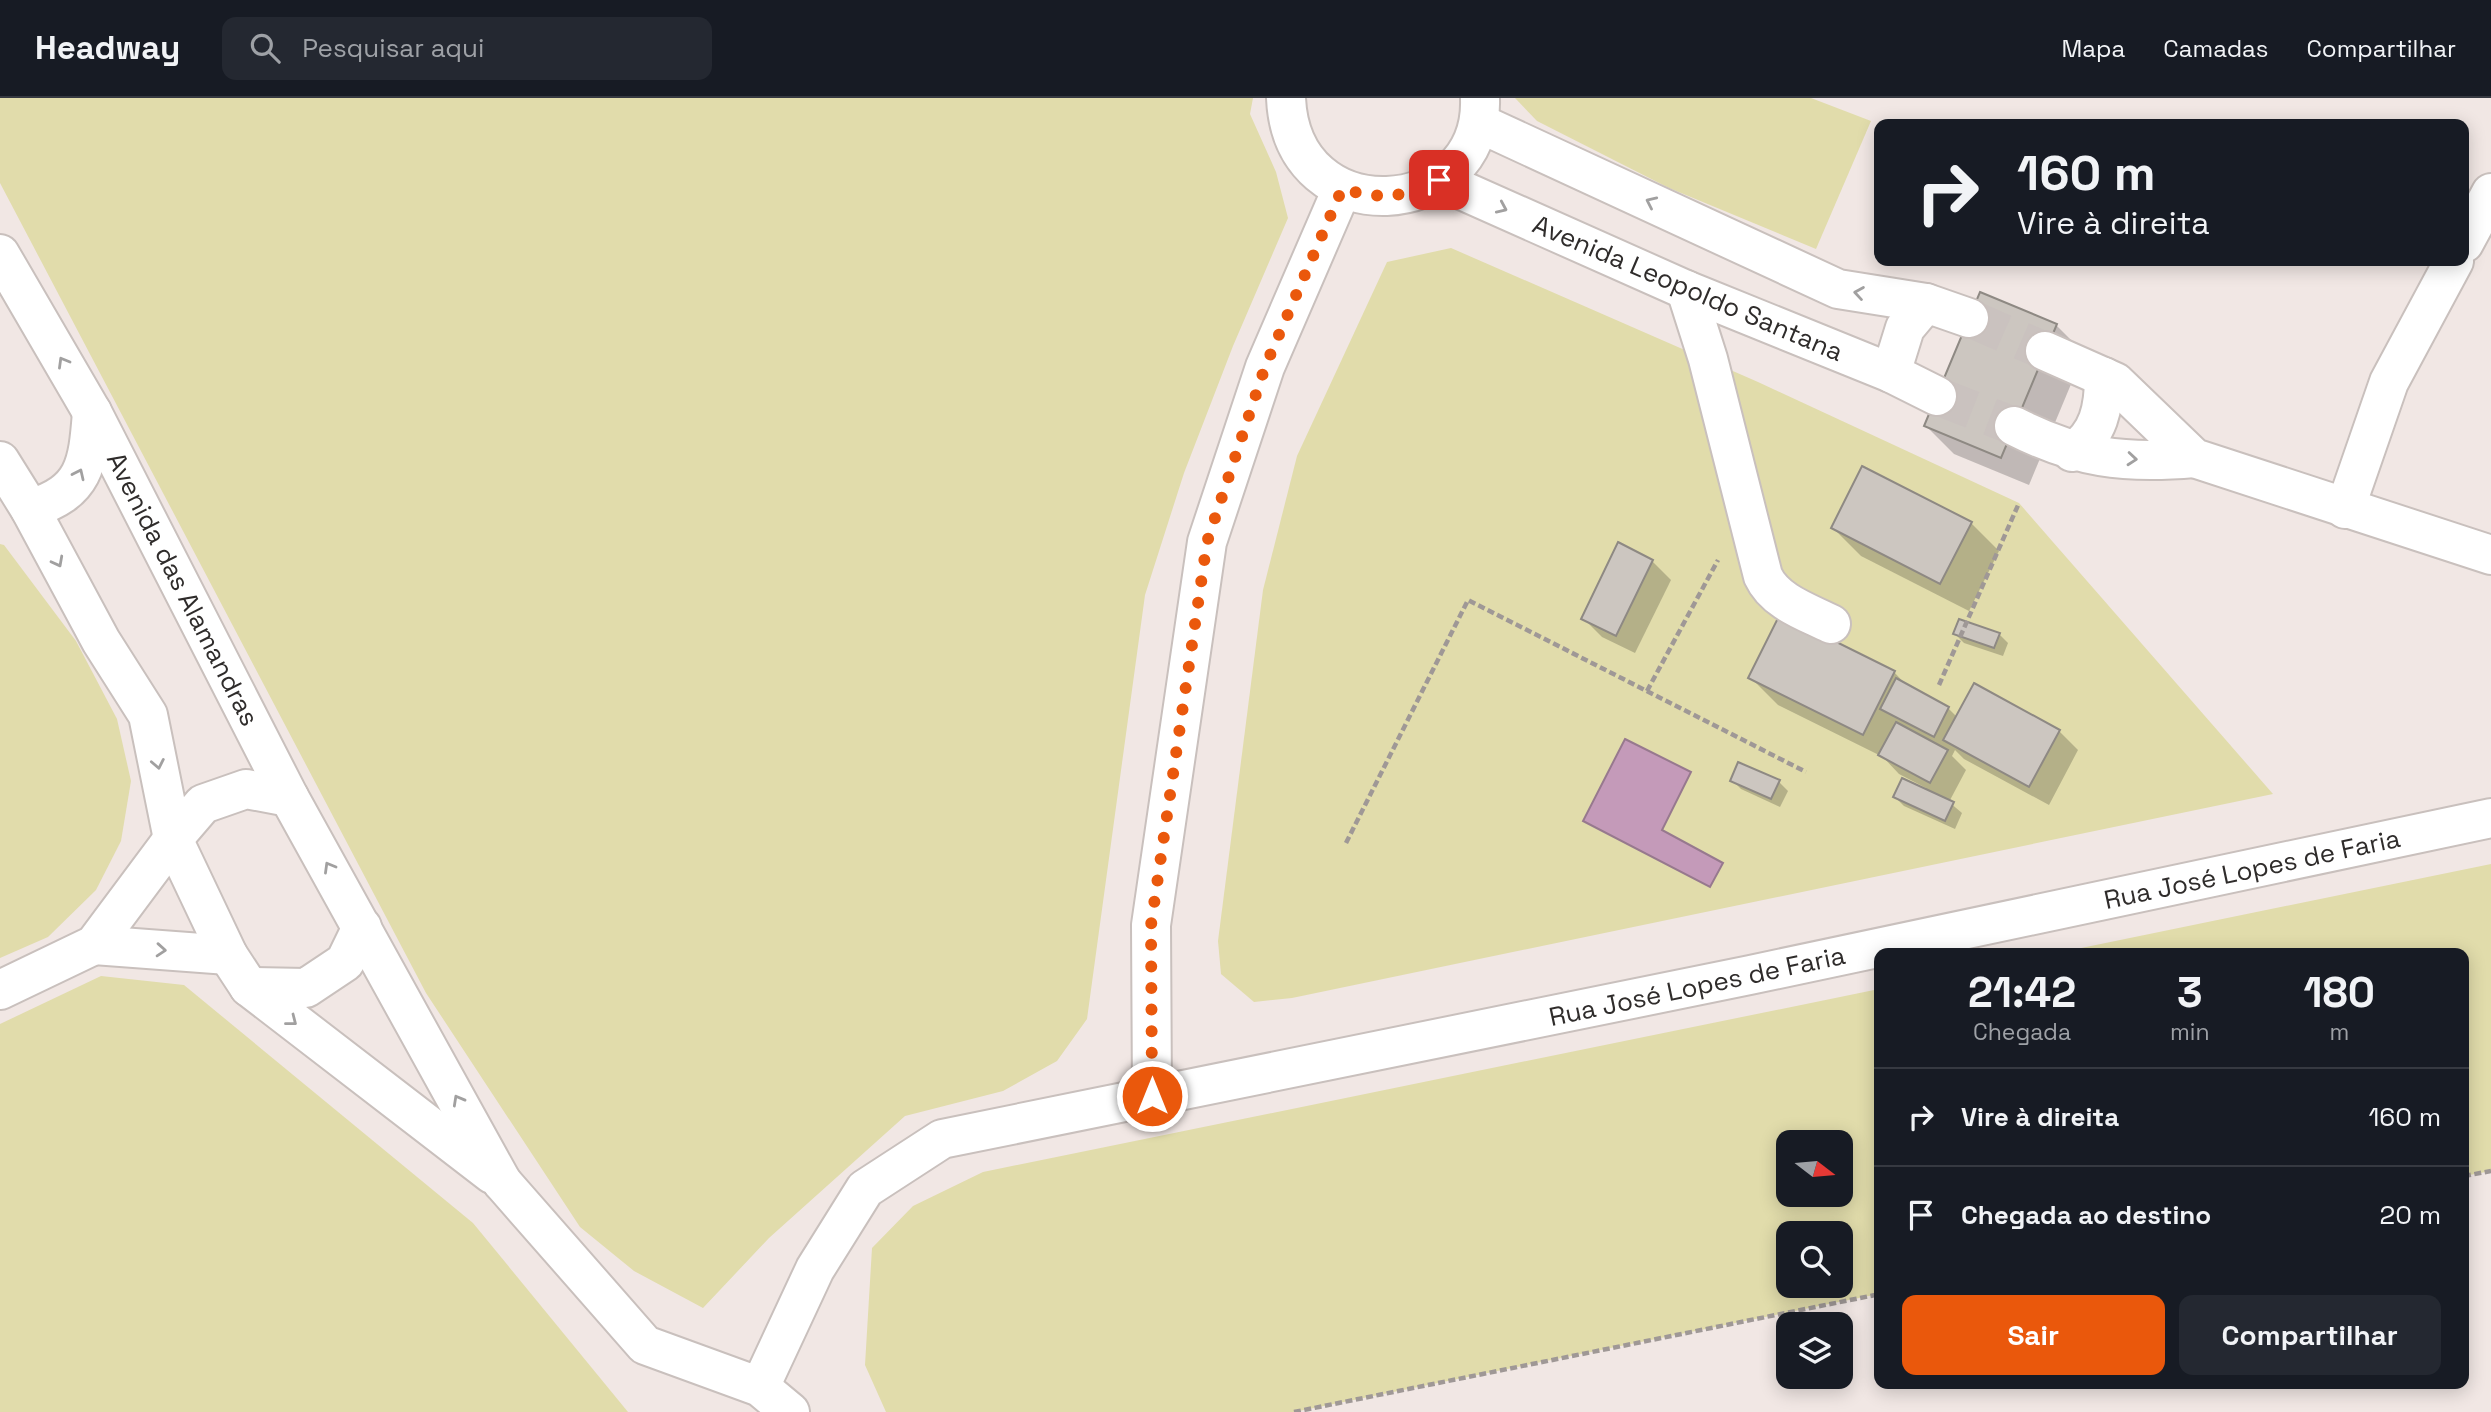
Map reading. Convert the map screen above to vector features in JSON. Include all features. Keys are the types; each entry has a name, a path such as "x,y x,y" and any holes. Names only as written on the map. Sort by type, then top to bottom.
{"street":[{"path":"1286,98 1287,119 1298,148 1316,172 1342,189 1375,198 1409,194 1439,180 1461,158 1480,110 1838,289 1926,303 1969,318"},
{"name":"Avenida Leopoldo Santana","path":"1439,180 1686,290 1891,373 1937,396"},
{"path":"1152,1096 1151,925 1207,542 1265,367 1342,189"},
{"path":"2469,234 2491,193"},
{"path":"2345,509 2389,382 2451,266"},
{"name":"Avenida das Alamandras","path":"5,269 92,412 289,797 502,1182"},
{"path":"1686,290 1708,359 1769,589 1831,624"},
{"path":"1891,373 1905,328 1926,303"},
{"path":"2045,351 2115,382 2194,458"},
{"path":"2072,452 2085,444 2100,417 2104,377"},
{"path":"15,508 55,501 75,484 89,453 92,412"},
{"path":"2014,426 2072,452 2146,460 2194,458 2491,555"},
{"path":"0,461 15,508 148,715 173,839 228,955 249,987 502,1182 645,1345 760,1387 790,1412"},
{"path":"0,990 94,945 173,839 203,804 246,789 289,797"},
{"name":"Rua José Lopes de Faria","path":"1877,948 2491,818"},
{"path":"249,987 306,988 345,962 362,927"},
{"path":"94,945 228,955"},
{"name":"Rua José Lopes de Faria","path":"760,1387 814,1269 865,1189 942,1139 1874,949"}],"path":[{"path":"1939,685 2019,503"},
{"path":"1647,691 1746,510"},
{"path":"1346,844 1468,600 1807,772"},
{"path":"2469,1175 2491,1171"},
{"path":"1294,1412 1874,1295"}],"shaded area":[{"path":"0,98 1253,98 1250,114 1276,172 1288,218 1233,346 1184,473 1145,595 1087,1019 1057,1061 1003,1091 905,1116 769,1238 703,1308 634,1271 580,1227 426,993 0,183"},
{"path":"1515,98 1811,98 1871,121 1816,249 1669,188 1537,121"},
{"path":"1451,248 1758,382 2019,503 2273,794 1292,998 1254,1002 1221,974 1218,941 1263,590 1297,456 1387,262"},
{"path":"0,544 4,545 76,641 117,719 131,781 121,841 96,890 48,937 0,958"},
{"path":"1625,739 1691,772 1662,830 1723,863 1710,887 1583,821"},
{"path":"2491,864 2491,1171 2469,1175 2469,948 2081,948"},
{"path":"101,976 184,985 473,1223 628,1412 0,1412 0,1024"},
{"path":"1874,990 1874,1295 1790,1312 1776,1312 1776,1315 1294,1412 886,1412 865,1365 872,1248 913,1206 983,1172"}],"building":[{"path":"1980,292 2057,324 2001,458 1924,426"},
{"path":"1862,466 1972,522 1940,584 1831,528"},
{"path":"1618,542 1653,560 1616,636 1581,619"},
{"path":"1780,614 1895,671 1863,735 1748,678"},
{"path":"1959,619 2000,633 1994,648 1953,634"},
{"path":"1896,678 1949,707 1934,737 1880,709"},
{"path":"1974,683 2060,730 2029,787 1943,740"},
{"path":"1896,722 1948,750 1930,783 1878,755"},
{"path":"1738,762 1780,780 1771,799 1730,781"},
{"path":"1902,778 1954,802 1945,821 1893,797"}],"tunnel":[{"path":"1969,318 2045,351"},
{"path":"1937,396 2014,426"}],"route":[{"path":"1152,1096 1151,925 1207,542 1265,367 1342,189 1375,198 1409,194 1439,180"}]}
